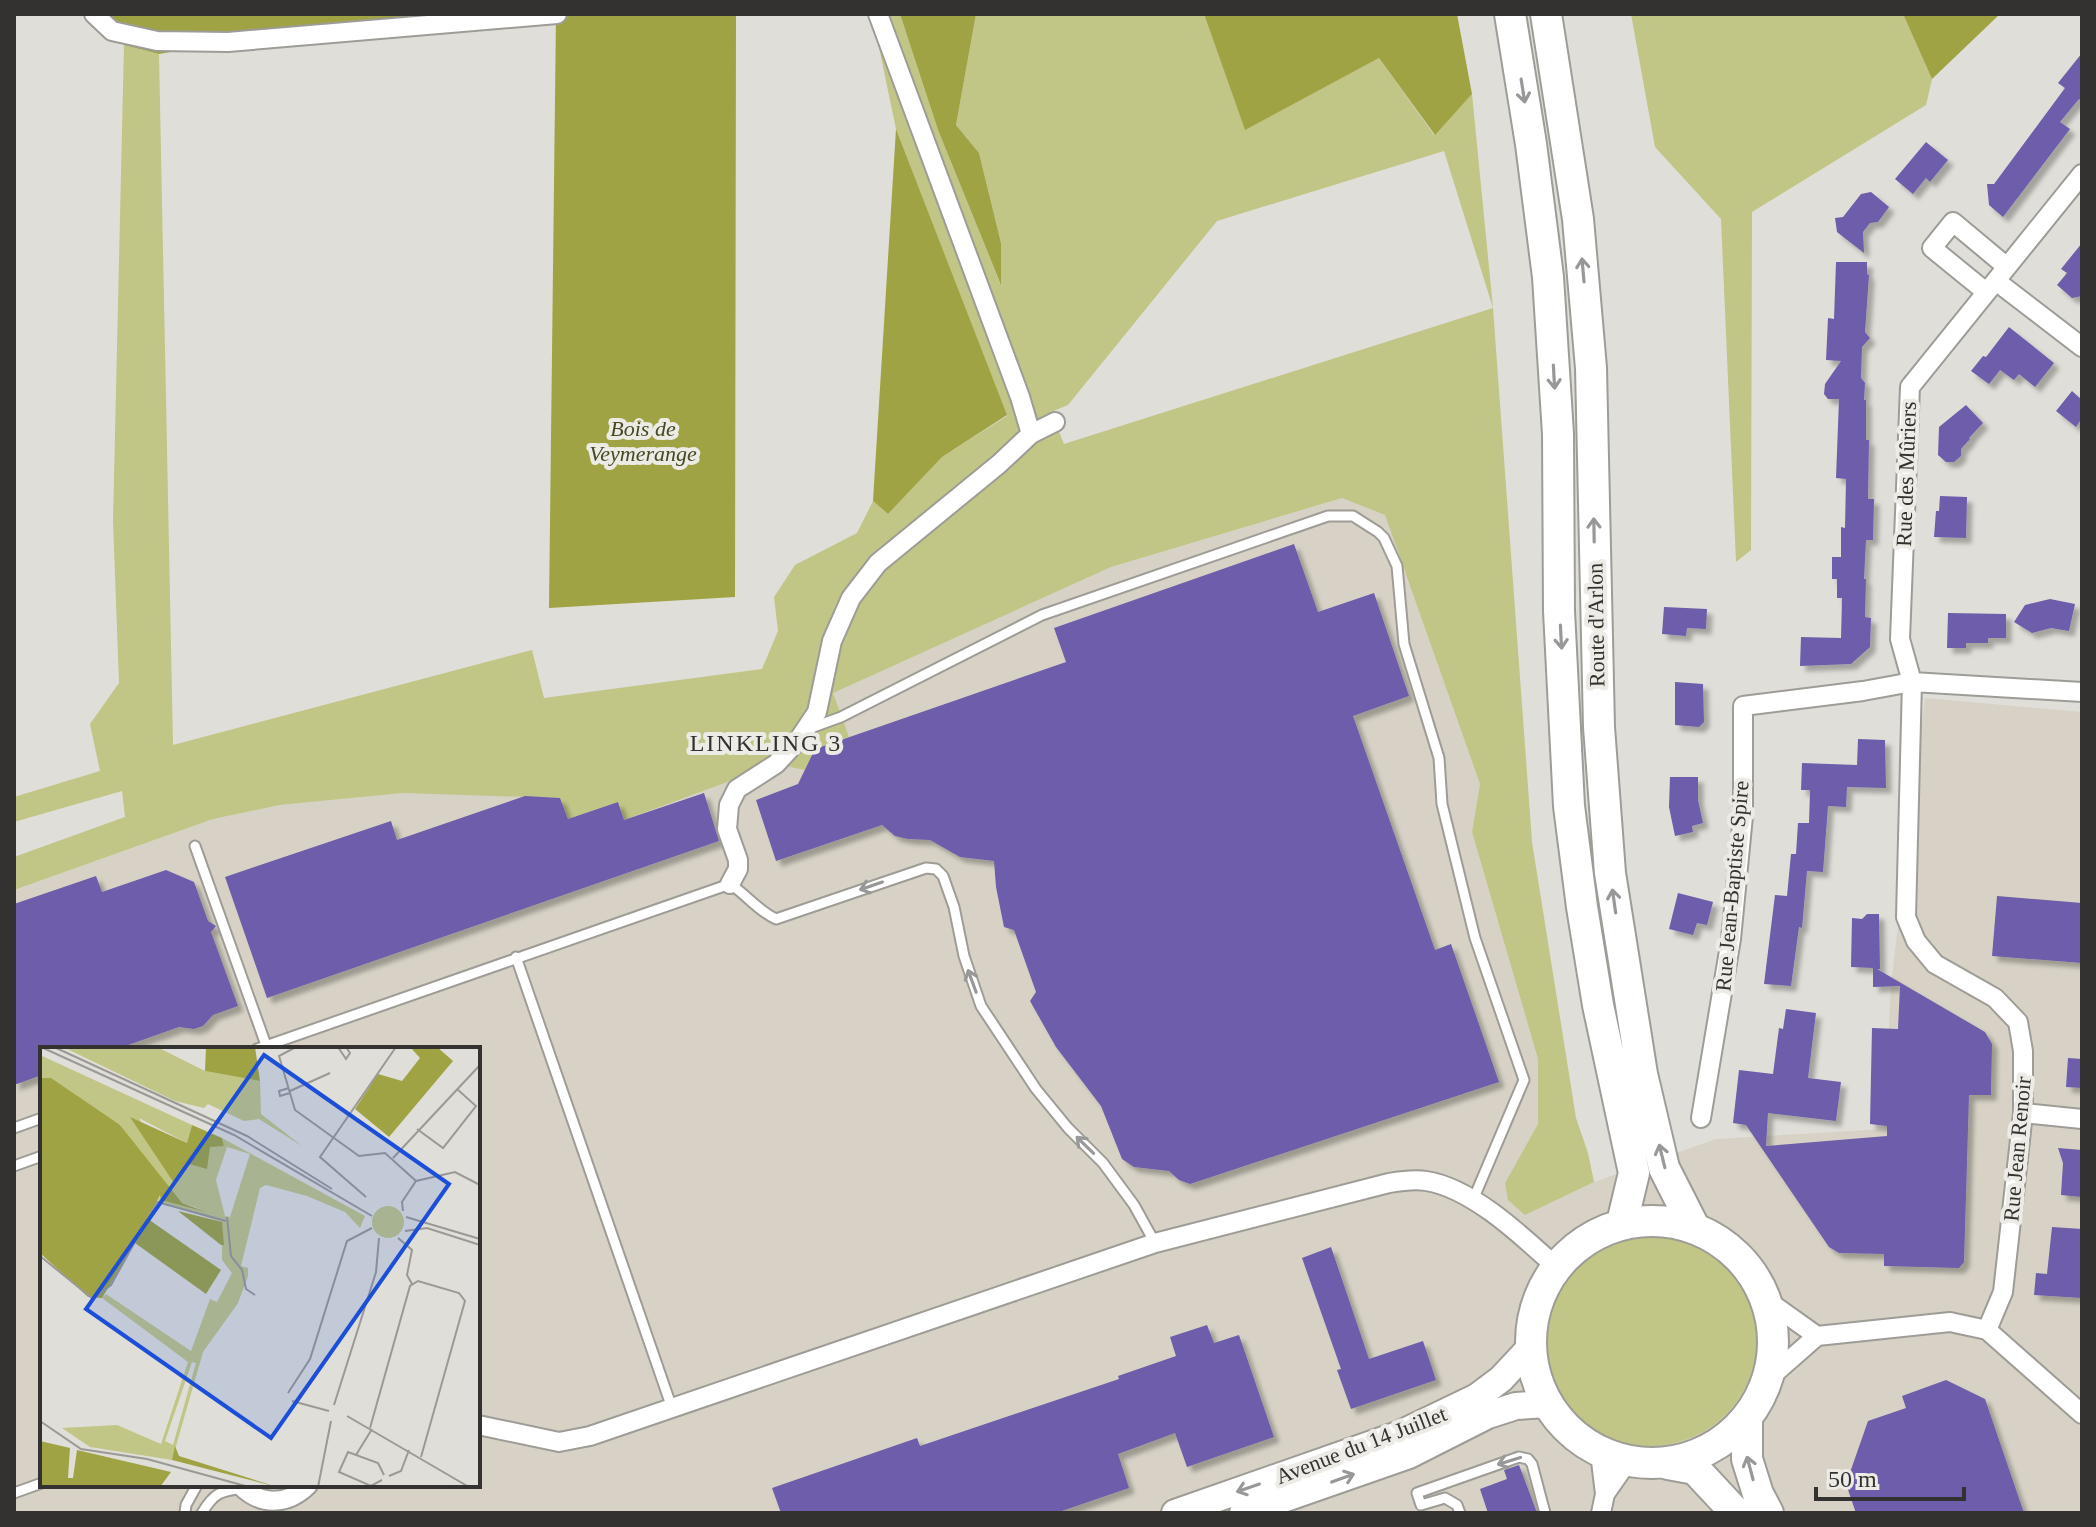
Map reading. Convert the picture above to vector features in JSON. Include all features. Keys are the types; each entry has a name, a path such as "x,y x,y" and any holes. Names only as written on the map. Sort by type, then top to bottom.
{"main road":[{"name":"Route d'Arlon","path":"1510,14 1548,277 1558,434 1559,611 1569,806 1598,1005 1634,1173 1622,1223"},
{"name":"Route d'Arlon","path":"1546,14 1578,219 1591,368 1599,727 1610,873 1642,1074 1660,1152 1664,1168 1694,1227"},
{"path":"1668,1464 1712,1449 1747,1419 1768,1379 1774,1334 1758,1281 1741,1258 1719,1240 1694,1227 1658,1220 1622,1223 1585,1239 1555,1266 1537,1298 1530,1348 1534,1377 1548,1404 1576,1438 1614,1457 1695,1469 1736,1513"},
{"name":"Avenue du 14 Juillet","path":"1175,1513 1398,1435 1477,1397 1501,1379 1530,1348"},
{"name":"Avenue du 14 Juillet","path":"1243,1513 1409,1455 1488,1415 1516,1406 1548,1404"},
{"path":"1747,1419 1747,1459 1758,1494 1768,1513"}],"street":[{"path":"94,14 112,31 157,41 214,42 557,14"},
{"path":"878,14 1016,385 1031,434"},
{"name":"Rue des Mûriers","path":"1912,682 1900,639 1910,387 2082,174"},
{"path":"1996,280 2082,347"},
{"path":"730,884 738,869 738,860 727,829 729,805 737,789 776,764 817,712 832,641 851,598 878,563 1031,434 1055,422"},
{"name":"Rue Jean-Baptiste Spire","path":"1701,1118 1729,953 1740,847 1743,706 1912,682 2082,692"},
{"name":"Rue Jean Renoir","path":"1912,682 1906,917 1916,941 1935,964 1995,998 2018,1022 2023,1051 2023,1113 2003,1292 1987,1330"},
{"path":"2023,1113 2082,1119"},
{"path":"480,1425 559,1442 590,1436 1155,1243 1389,1183 1429,1181 1473,1200 1518,1233 1555,1266"},
{"path":"1765,1299 1817,1336"},
{"path":"1768,1379 1817,1336 1950,1322 1987,1330 2082,1414"},
{"path":"1601,1513 1614,1457"},
{"path":"1605,1494 1614,1457"},
{"path":"241,1487 264,1501 291,1506 306,1487"}],"lane":[{"path":"805,730 841,717 1042,615 1282,531 1343,514 1353,516 1378,532 1397,566 1404,644 1439,758 1442,804 1475,938 1524,1080 1473,1200"},
{"path":"195,846 262,1047 730,884 741,890 761,912 776,919 926,868 936,869 943,876 954,907 964,956 981,1006 1036,1089 1127,1194 1155,1243"},
{"path":"516,957 672,1409"},
{"path":"14,1128 40,1119"},
{"path":"14,1166 40,1157"},
{"path":"1460,1513 1457,1505 1445,1498 1421,1505 1417,1493 1519,1457 1528,1459 1532,1464 1545,1513"},
{"path":"14,1493 40,1484"},
{"path":"185,1513 196,1487"},
{"path":"202,1513 222,1490 241,1487"}],"shaded area":[{"path":"1342,498 1385,515 1480,784 1472,832 1538,1059 1538,1124 1505,1183 1525,1215 1594,1182 1716,1139 1884,1129 1891,984 1925,698 2082,712 2082,1513 14,1513 14,890 213,819 280,805 402,793 525,796 560,798 568,819 618,802 624,819 849,737 832,693 1111,567"}],"green space":[{"path":"102,14 556,14 228,42 159,54 124,45"},
{"name":"Bois de Veymerange","path":"556,14 736,14 735,597 549,608"},
{"path":"872,14 900,14 938,130 1000,283 1001,243 979,153 956,125 976,14 1204,14 1245,129 1379,58 1434,135 1472,94 1493,308 1532,842 1576,1118 1594,1182 1525,1215 1508,1200 1505,1183 1538,1124 1538,1059 1472,832 1480,784 1385,515 1342,498 1111,567 833,693 849,737 815,749 805,770 776,764 624,820 618,802 568,819 560,798 402,793 280,805 213,819 14,890 14,857 125,817 122,791 14,822 14,797 100,771 90,724 119,683 113,521 124,45 159,54 173,745 532,650 544,698 762,669 778,631 774,597 795,565 857,533 873,501 888,514 942,457 1007,416 896,129","holes":["1444,151 1493,308 1064,444 1051,412 1068,405 1217,221"]},
{"path":"900,14 976,14 956,125 979,153 1001,243 1001,285 938,130"},
{"path":"1204,14 1457,14 1472,94 1435,135 1379,58 1245,130"},
{"path":"1631,14 1903,14 1932,79 1926,105 1752,212 1751,550 1736,562 1721,219 1655,147"},
{"path":"1903,14 2000,14 1932,79"},
{"path":"896,129 1007,415 942,457 888,514 873,501"},
{"path":"1650,1232 1691,1240 1726,1263 1749,1298 1757,1339 1749,1380 1726,1415 1691,1438 1650,1446 1609,1438 1574,1415 1551,1380 1543,1339 1551,1298 1574,1263 1609,1240"}],"building":[{"path":"2082,53 2082,101 2079,99 2060,122 2070,129 2003,217 1989,205 1987,184 1994,184 2065,88 2058,83"},
{"path":"1926,142 1948,160 1930,182 1926,178 1913,194 1895,179"},
{"path":"1871,192 1889,207 1878,222 1870,223 1863,232 1864,253 1837,232 1835,218 1843,217 1861,194"},
{"path":"2082,243 2082,296 2072,298 2057,285 2067,273 2061,269"},
{"path":"1836,262 1867,262 1869,275 1865,332 1870,338 1862,347 1861,378 1865,383 1866,440 1869,440 1868,499 1874,499 1873,540 1866,540 1864,579 1865,617 1871,618 1870,647 1851,664 1800,666 1801,637 1841,638 1842,598 1837,598 1837,579 1832,579 1832,557 1841,557 1846,479 1836,478 1839,399 1828,399 1824,394 1825,384 1841,361 1826,360 1828,318 1834,319"},
{"path":"2009,327 2054,363 2035,387 2019,374 2014,380 2000,370 1989,384 1971,371"},
{"path":"2072,391 2082,400 2082,418 2076,427 2056,411"},
{"path":"1966,405 1983,423 1961,449 1961,456 1954,462 1946,462 1938,455 1939,427"},
{"path":"1940,496 1967,497 1966,538 1934,537"},
{"path":"1294,544 1318,612 1374,593 1409,696 1353,716 1435,950 1451,944 1499,1082 1190,1184 1169,1171 1134,1167 1122,1159 1101,1106 1056,1047 1030,1001 1036,992 1014,930 1004,927 994,861 960,857 930,840 895,836 882,825 776,861 756,800 798,784 815,749 1066,662 1054,628"},
{"path":"2050,599 2075,604 2069,631 2051,628 2032,633 2014,622 2025,605"},
{"path":"1664,607 1707,609 1706,629 1687,628 1686,636 1662,634"},
{"path":"1948,613 2006,614 2006,638 1988,638 1988,643 1966,643 1966,648 1947,648"},
{"path":"1675,682 1703,684 1704,722 1699,727 1675,725"},
{"path":"1858,739 1885,740 1886,788 1847,787 1846,807 1828,806 1823,872 1807,871 1802,928 1799,927 1791,986 1764,984 1775,895 1787,896 1791,854 1796,854 1798,823 1809,823 1810,790 1801,790 1802,763 1857,765"},
{"path":"1670,777 1698,777 1698,800 1703,823 1692,826 1693,832 1675,836 1669,807"},
{"path":"704,793 719,841 267,998 225,877 391,821 397,840 525,796 560,798 568,819 618,802 624,820"},
{"path":"166,870 194,882 208,921 216,926 211,932 238,1006 213,1015 203,1026 194,1029 179,1027 123,1047 40,1047 40,1076 14,1085 14,904 96,876 102,892"},
{"path":"1678,893 1713,902 1707,925 1697,923 1693,935 1669,929"},
{"path":"1997,896 2082,903 2082,963 1992,956"},
{"path":"1867,914 1879,914 1880,969 1877,969 1985,1032 1992,1044 1991,1095 1969,1095 1964,1262 1959,1268 1884,1266 1884,1254 1839,1253 1829,1247 1746,1125 1733,1123 1739,1070 1773,1074 1779,1028 1783,1029 1786,1009 1816,1013 1808,1078 1841,1082 1836,1121 1768,1113 1766,1146 1887,1136 1887,1126 1870,1124 1872,1028 1898,1029 1900,986 1873,987 1873,968 1851,967 1852,918 1862,919"},
{"path":"2068,1058 2082,1059 2082,1088 2066,1087"},
{"path":"2058,1148 2082,1150 2082,1197 2061,1195 2063,1163"},
{"path":"2052,1227 2082,1229 2082,1298 2034,1295 2036,1273 2047,1274"},
{"path":"1331,1247 1369,1359 1423,1341 1436,1380 1351,1409 1337,1370 1341,1369 1302,1258"},
{"path":"1207,1325 1214,1343 1239,1335 1274,1437 1187,1467 1175,1433 1118,1454 1129,1488 1056,1513 781,1513 772,1488 917,1438 920,1446 1119,1379 1118,1376 1176,1356 1170,1337"},
{"path":"1946,1380 1985,1399 2024,1513 1856,1513 1846,1484 1868,1421 1906,1408 1902,1396"},
{"path":"1519,1465 1537,1513 1488,1513 1480,1489 1507,1479 1504,1470"}],"district":[{"name":"LINKLING 3","path":"766,743"}]}
